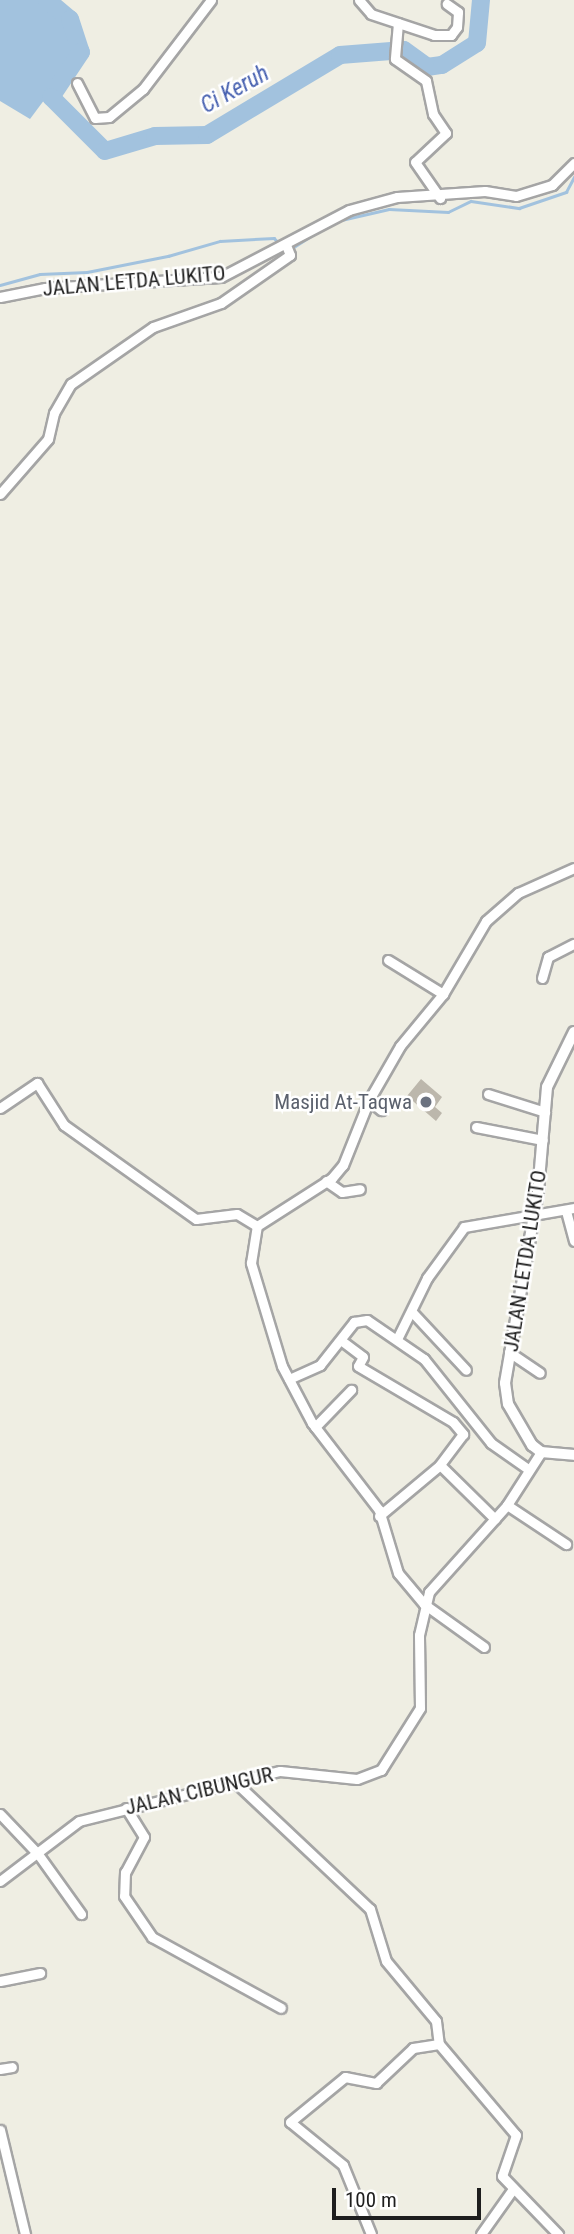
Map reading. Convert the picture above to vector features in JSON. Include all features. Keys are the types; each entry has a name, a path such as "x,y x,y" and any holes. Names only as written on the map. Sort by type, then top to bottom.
{"street":[{"path":"77,83 95,118 101,122 143,89 211,0"},
{"path":"359,0 370,14 451,35 461,20 447,4"},
{"path":"398,23 395,58 426,81 433,114 446,133 415,162 440,198"},
{"name":"JALAN LETDA LUKITO","path":"0,297 45,288 221,277 285,248 349,210 397,197 440,198 485,191 516,196 552,185 574,163"},
{"path":"0,494 48,439 54,413 71,384 153,327 221,303 285,248"},
{"path":"257,1226 326,1181 352,1148 369,1100 413,1026 443,994 486,921 518,892 574,868"},
{"path":"542,978 548,957 574,944"},
{"path":"388,960 443,994"},
{"name":"JALAN LETDA LUKITO","path":"541,1452 508,1404 509,1352 535,1215 550,1075 574,1032"},
{"path":"0,1108 37,1083 64,1125 196,1219 237,1214 257,1226"},
{"path":"488,1094 545,1112"},
{"path":"369,1100 381,1110"},
{"path":"476,1127 543,1140"},
{"path":"326,1181 342,1192 360,1189"},
{"path":"398,1337 427,1278 464,1227 570,1209 574,1241"},
{"path":"257,1226 252,1271 289,1379 315,1427 379,1516 398,1573 424,1604 484,1647"},
{"path":"412,1312 466,1370"},
{"path":"289,1379 320,1365 342,1341 354,1322 368,1320 398,1337 425,1360 491,1443 528,1469"},
{"path":"342,1341 363,1357 358,1366 453,1422 463,1434 440,1465 379,1516"},
{"path":"509,1352 540,1373"},
{"path":"315,1427 351,1390"},
{"path":"541,1452 574,1455"},
{"name":"JALAN CIBUNGUR","path":"0,1881 79,1821 280,1771 357,1779 382,1770 420,1708 424,1604 438,1578 507,1506 541,1452"},
{"path":"440,1465 495,1519"},
{"path":"507,1506 566,1545"},
{"path":"234,1781 370,1909 386,1961 436,2021 439,2044 516,2135 516,2146 501,2170 513,2189 558,2234"},
{"path":"127,1808 144,1837 125,1872 124,1896 152,1937 281,2008"},
{"path":"0,1814 38,1854 81,1914"},
{"path":"0,1981 40,1973"},
{"path":"371,2234 343,2165 290,2122 345,2077 376,2083 412,2048 439,2044"},
{"path":"0,2069 12,2067"},
{"path":"0,2130 25,2234"},
{"path":"481,2234 513,2189"}],"water":[{"path":"0,0 47,0 70,19 80,52 30,119 0,101"}],"building":[{"name":"Masjid At-Taqwa","path":"421,1079 442,1097 435,1107 442,1113 436,1121 407,1096"}],"waterway":[{"name":"Ci Keruh","path":"47,0 70,19 81,52 51,97 105,151 155,136 207,135 340,55 404,50 427,67 442,65 477,43 481,0"},
{"path":"337,221 389,209 448,212 471,201 519,208 566,192 574,177"},
{"path":"289,250 325,227"},
{"path":"0,285 40,274 87,272 168,256 220,241 274,238 279,243"}],"place":[{"name":"Masjid At-Taqwa","path":"426,1102"}]}
